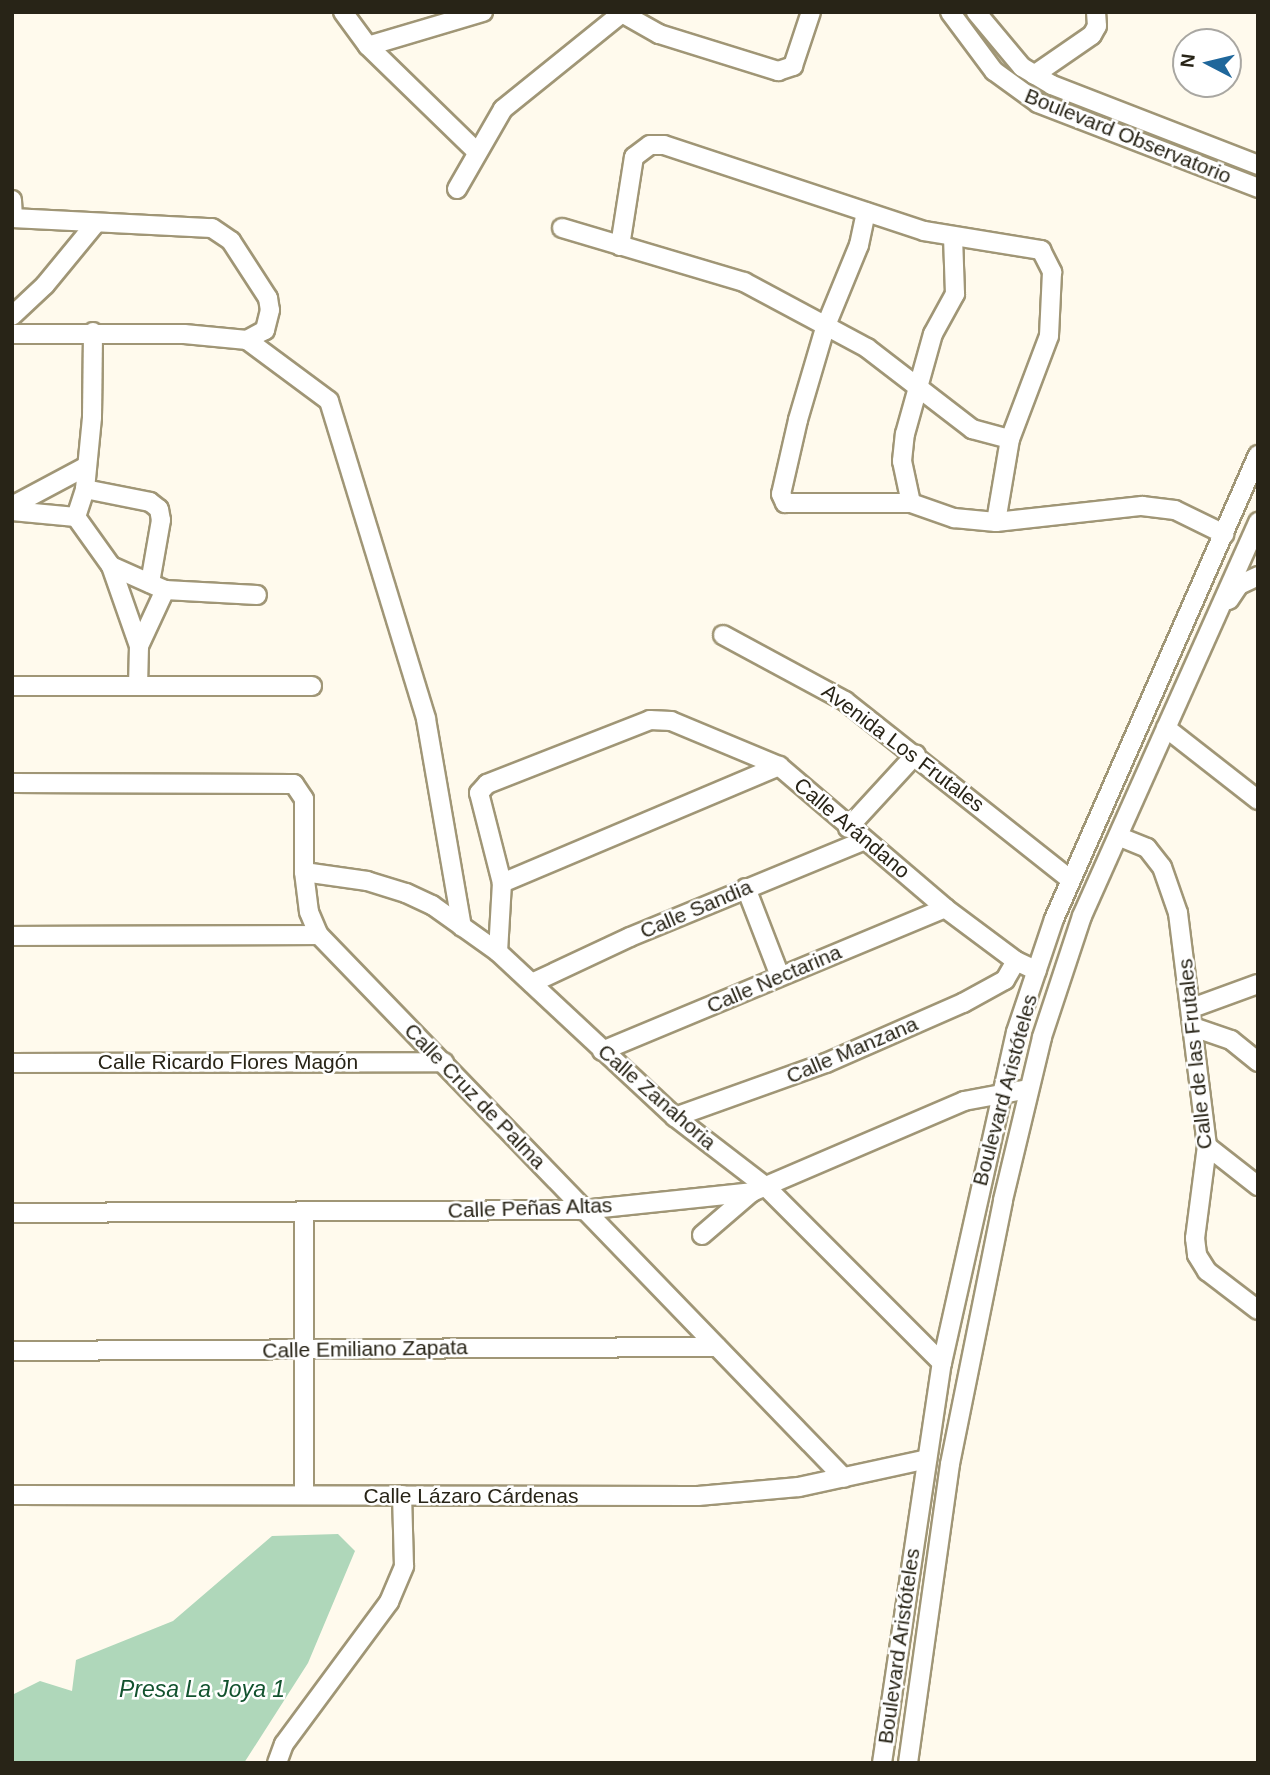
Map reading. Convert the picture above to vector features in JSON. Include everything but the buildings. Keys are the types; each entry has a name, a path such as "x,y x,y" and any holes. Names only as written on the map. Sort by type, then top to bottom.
{"street":[{"path":"343,12 368,46 475,150"},
{"path":"368,46 483,12"},
{"path":"457,189 475,150 503,109 528,85 622,13 659,34 778,71 793,66 811,12"},
{"name":"Boulevard Observatorio","path":"950,12 980,54 1007,83 1038,103 1258,188"},
{"name":"Boulevard Observatorio","path":"976,12 999,42 1034,75 1258,164"},
{"path":"1034,75 1092,35 1097,26 1096,12"},
{"path":"980,54 999,42"},
{"path":"620,246 629,170 634,157 650,145 664,145 953,238 1021,244 1041,250 1049,259 1052,306 1049,336 1010,439 996,522"},
{"path":"12,200 13,218 212,228 231,241 268,298 270,310 265,330 247,340 93,332 12,334"},
{"path":"866,212 859,245 825,328 793,441 782,494 785,503 911,503 954,518 996,522 1142,506 1175,510 1227,533 1257,525"},
{"path":"12,316 45,285 96,223"},
{"path":"562,228 744,282 825,328 867,348 972,429 1010,439"},
{"path":"911,503 902,461 917,387 933,334 954,294 953,238"},
{"path":"76,517 85,489 93,332"},
{"path":"247,340 329,401 426,719 462,927"},
{"name":"Boulevard Aristóteles","path":"882,1763 942,1363 1000,1093 1037,971 1071,880 1227,533 1258,455"},
{"path":"12,509 87,466"},
{"path":"85,489 150,502 159,509 162,520 157,586 139,646 138,686"},
{"path":"12,509 76,517 111,566 139,646"},
{"name":"Boulevard Aristóteles","path":"908,1763 950,1464 1028,1089 1078,928 1120,837 1196,654 1257,525"},
{"path":"1227,533 1226,567 1234,573 1258,575"},
{"path":"111,566 157,586 257,595"},
{"path":"1196,654 1206,651 1239,585 1258,575"},
{"name":"Avenida Los Frutales","path":"723,635 805,676 916,754 1071,880"},
{"path":"12,686 312,687"},
{"name":"Calle Arándano","path":"502,883 479,803 479,793 487,784 650,720 686,727 779,766 863,841 945,908 1016,961 1037,971"},
{"path":"1166,728 1256,794"},
{"path":"848,828 916,754"},
{"path":"498,952 502,883 779,766"},
{"name":"Calle Cruz de Palma","path":"12,783 282,781 294,785 304,799 304,872 309,912 319,935 844,1478"},
{"name":"Calle de las Frutales","path":"1120,837 1147,848 1163,867 1178,913 1196,1028 1207,1146 1195,1238 1197,1255 1207,1271 1258,1310"},
{"name":"Calle Sandia","path":"532,984 746,888 863,841"},
{"name":"Calle Zanahoria","path":"304,872 367,881 406,893 498,952 602,1051 759,1190 942,1363"},
{"path":"746,888 780,976"},
{"name":"Calle Nectarina","path":"602,1051 945,908"},
{"path":"12,936 319,935"},
{"name":"Calle Manzana","path":"675,1117 826,1063 963,1003 1005,980 1016,961"},
{"path":"1192,1008 1258,984"},
{"path":"1196,1028 1231,1040 1258,1062"},
{"name":"Calle Ricardo Flores Magón","path":"12,1063 444,1062"},
{"name":"Calle Peñas Altas","path":"12,1213 582,1210 759,1190 964,1101 1028,1089"},
{"path":"1207,1146 1258,1186"},
{"path":"702,1236 759,1190"},
{"path":"304,1212 304,1495"},
{"name":"Calle Emiliano Zapata","path":"12,1351 717,1347"},
{"name":"Calle Lázaro Cárdenas","path":"12,1495 698,1496 755,1492 844,1478 926,1459"},
{"path":"277,1763 284,1744 389,1602 404,1566 401,1495"}],"water":[{"name":"Presa La Joya 1","path":"338,1534 355,1551 308,1663 244,1763 12,1763 12,1695 40,1681 72,1691 76,1660 173,1621 272,1536"}]}
